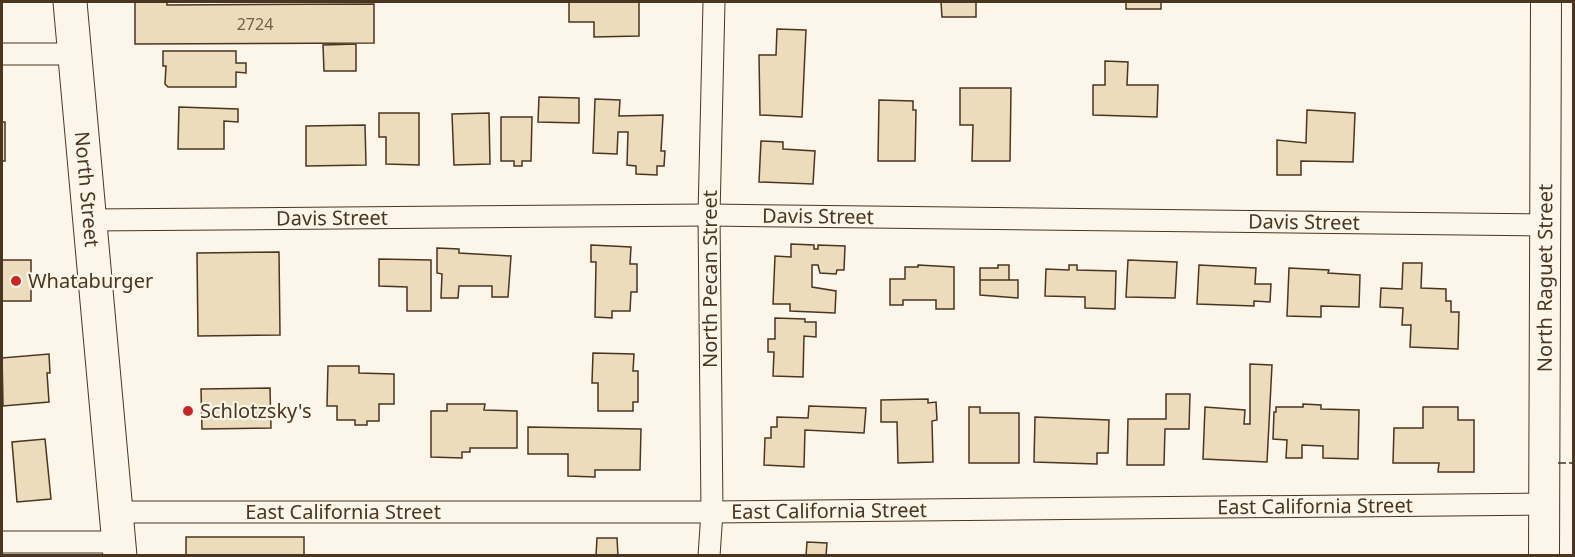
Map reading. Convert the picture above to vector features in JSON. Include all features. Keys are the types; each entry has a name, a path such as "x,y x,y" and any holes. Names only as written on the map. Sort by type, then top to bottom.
{"main road":[{"name":"North Street","path":"70,2 118,536"}],"street":[{"name":"North Pecan Street","path":"709,555 712,512 709,215 714,2"},
{"name":"North Raguet Street","path":"1544,555 1546,2"},
{"path":"2,54 75,54"},
{"name":"Davis Street","path":"89,220 709,215 1546,225"},
{"name":"East California Street","path":"2,542 712,512 1543,504"}],"building":[{"path":"135,2 167,2 167,5 374,4 374,43 135,44"},
{"path":"569,2 639,2 639,36 594,37 594,22 569,22"},
{"path":"941,2 976,2 976,17 942,17"},
{"path":"1126,2 1161,2 1161,9 1126,9"},
{"path":"777,29 806,30 802,117 760,115 759,55 776,55"},
{"path":"356,44 356,71 324,71 323,45"},
{"path":"163,51 236,51 236,63 246,63 246,73 236,72 236,87 168,87 165,84 166,66 163,66"},
{"path":"1105,61 1128,62 1127,85 1158,85 1157,117 1093,115 1093,85 1105,85"},
{"path":"960,88 1011,88 1010,161 972,161 973,125 960,125"},
{"path":"539,97 579,98 579,123 538,122"},
{"path":"595,99 620,100 619,116 663,115 661,151 665,151 664,166 657,166 657,175 636,174 636,166 627,165 628,132 618,132 617,154 593,153"},
{"path":"879,100 913,101 913,110 916,110 915,161 878,161"},
{"path":"179,107 238,109 238,122 224,121 224,149 178,149"},
{"path":"1307,110 1355,113 1353,162 1301,161 1301,175 1277,175 1277,140 1306,143"},
{"path":"379,113 419,113 419,165 386,164 386,137 379,137"},
{"path":"489,113 490,164 454,165 452,114"},
{"path":"501,117 532,117 531,161 522,161 522,166 514,166 514,161 501,161"},
{"path":"2,122 5,122 5,161 2,161"},
{"path":"365,125 366,165 306,166 306,126"},
{"path":"761,141 783,142 783,149 815,151 813,184 759,182"},
{"path":"791,244 814,245 814,249 818,249 818,245 845,246 844,270 837,270 836,274 820,273 818,265 812,265 812,287 836,291 835,313 790,311 790,304 773,304 775,256 791,257"},
{"path":"591,245 631,247 630,264 637,264 637,292 631,292 630,311 612,311 612,318 595,317 596,262 591,262"},
{"path":"437,248 459,249 459,253 511,256 508,297 492,297 492,286 459,286 458,298 441,298 442,274 437,273"},
{"path":"279,252 280,335 198,336 197,253"},
{"path":"379,259 431,260 431,311 407,311 407,287 379,286"},
{"name":"Whataburger","path":"2,260 31,260 31,301 2,301"},
{"path":"1128,260 1177,262 1175,298 1126,297"},
{"path":"1403,263 1422,263 1421,288 1446,289 1446,301 1451,301 1451,312 1459,312 1458,349 1410,347 1411,325 1402,325 1403,308 1380,307 1381,288 1402,289"},
{"path":"918,265 954,267 954,309 936,309 936,300 903,300 903,305 890,305 890,279 905,279 905,267 918,267"},
{"path":"998,265 1009,265 1009,280 980,280 980,268 998,268"},
{"path":"1069,265 1077,265 1077,270 1116,271 1115,309 1085,308 1085,297 1045,296 1046,269 1069,270"},
{"path":"1199,265 1256,268 1255,284 1271,284 1270,302 1254,301 1254,306 1197,304"},
{"path":"1289,268 1329,270 1328,273 1360,275 1359,307 1321,306 1321,317 1287,316"},
{"path":"980,280 1018,280 1018,298 980,295"},
{"path":"775,318 805,319 805,322 816,322 816,337 804,336 803,377 773,376 774,352 768,352 768,339 775,339"},
{"path":"593,353 634,354 633,371 638,371 638,402 633,402 633,411 598,411 598,383 592,383"},
{"path":"49,354 50,373 47,373 49,402 3,406 2,358"},
{"path":"1250,364 1272,365 1267,462 1203,459 1205,407 1245,410 1244,424 1250,424"},
{"path":"328,366 359,366 359,373 394,374 394,404 379,404 379,421 367,421 367,425 355,425 355,420 337,420 337,406 327,406"},
{"path":"270,388 271,428 202,429 201,389"},
{"path":"1166,394 1190,394 1189,429 1165,429 1164,465 1127,465 1128,419 1166,419"},
{"path":"928,399 928,403 936,402 937,420 932,421 933,462 898,463 897,422 881,422 881,400"},
{"path":"447,404 485,404 484,410 517,411 517,448 470,448 470,452 462,452 462,458 431,457 431,411 447,411"},
{"path":"1303,404 1321,405 1321,409 1359,410 1358,459 1323,458 1323,446 1302,445 1302,458 1286,458 1287,440 1273,439 1274,412 1276,412 1276,407 1303,407"},
{"path":"809,406 866,408 864,433 805,430 804,467 764,465 765,438 771,438 771,427 777,427 777,417 808,418"},
{"path":"969,407 980,407 980,413 1019,413 1019,463 969,463"},
{"path":"1423,407 1458,407 1458,420 1474,420 1474,472 1438,472 1439,463 1393,463 1394,428 1423,428"},
{"path":"1035,417 1109,420 1108,453 1097,453 1097,464 1034,462"},
{"path":"528,427 641,429 640,470 595,470 595,477 568,476 568,454 528,454"},
{"path":"45,439 51,499 17,502 12,442"},
{"path":"186,537 304,537 304,556 186,556"},
{"path":"597,538 617,538 618,556 596,556"},
{"path":"807,542 827,543 826,556 806,556"}],"fence":[{"path":"1558,463 1574,463"}],"place":[{"name":"Whataburger","path":"16,281"},
{"name":"Schlotzsky's","path":"188,411"}]}
